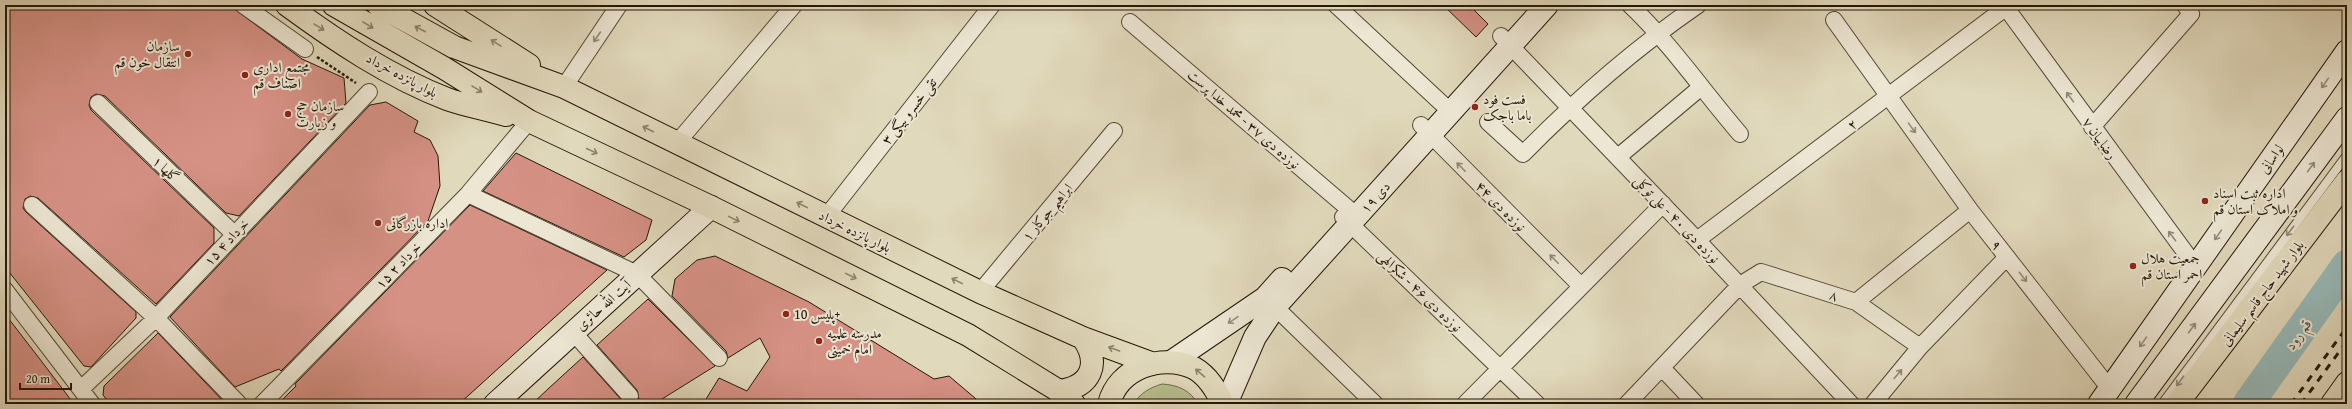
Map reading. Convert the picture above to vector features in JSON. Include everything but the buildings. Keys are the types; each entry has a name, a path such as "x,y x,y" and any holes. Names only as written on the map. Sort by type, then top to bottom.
{"main road":[{"name":"بلوار پانزده خرداد","path":"287,5 313,24 381,66 447,99 529,121"},
{"name":"بلوار پانزده خرداد","path":"334,5 444,68 529,121 711,207 968,335 1067,398"},
{"name":"بلوار پانزده خرداد","path":"378,5 454,47 564,87"},
{"name":"بلوار پانزده خرداد","path":"435,5 564,87 676,144 980,292 1083,338 1161,362 1195,369 1214,385 1222,404"},
{"name":"۱۹ دی","path":"1505,41 1529,5"},
{"name":"۱۹ دی","path":"1226,404 1255,337 1275,307 1349,215 1505,41 1547,5"},
{"name":"لواسانی","path":"2104,397 2347,51"},
{"path":"2136,404 2347,118"},
{"name":"بلوار شهید حاج قاسم سلیمانی","path":"2177,404 2343,174"},
{"name":"آیت الله حائری","path":"496,404 711,207"},
{"name":"۱۹ دی","path":"1161,362 1265,298 1349,215"},
{"path":"1067,398 1072,390 1083,383 1090,373 1093,360 1090,348 1083,338"},
{"path":"1109,404 1120,382 1134,370 1161,362"},
{"path":"2332,404 2347,383"}],"street":[{"path":"243,5 305,49"},
{"path":"564,87 619,5"},
{"path":"676,144 794,5"},
{"name":"۳ تقی خسرو بیگی","path":"826,217 992,5"},
{"path":"1336,5 1446,107"},
{"path":"1630,5 1658,32 1700,88 1740,134"},
{"path":"1488,122 1523,154 1569,107 1658,32 1698,5"},
{"path":"2092,127 2191,14 2185,5"},
{"name":"۷ رضاییان","path":"2006,6 2092,127 2196,267"},
{"name":"۲","path":"1697,240 1889,97 2006,6"},
{"name":"۹","path":"1834,20 1970,210 2007,258 2104,397"},
{"name":"نوزده دی ۳۷ - محمد خدا پرست","path":"1130,22 1349,215"},
{"name":"نوزده دی ۴۰ - علی توکلی","path":"1505,41 1663,204 1851,404"},
{"path":"1618,157 1700,88"},
{"name":"۱۵ خرداد ۴","path":"81,389 156,318 369,92"},
{"name":"گلها ۱","path":"98,103 234,234"},
{"name":"۱۵ خرداد ۲","path":"262,404 468,194 529,121"},
{"name":"نوزده دی ۴۴","path":"1425,130 1581,286"},
{"name":"۱ ابراهیم جوکار","path":"980,292 1114,131"},
{"path":"468,194 637,274 719,358"},
{"path":"1465,404 1663,204"},
{"path":"32,205 156,318 239,404"},
{"path":"1856,302 1970,210"},
{"name":"نوزده دی ۴۶ - شکرالهی","path":"1349,215 1500,368"},
{"path":"1873,404 1920,347 2007,258"},
{"name":"۸","path":"1627,404 1740,285 1761,272 1856,302 1920,347"},
{"path":"5,290 92,404"},
{"path":"1275,307 1375,404"},
{"path":"573,332 630,396"},
{"path":"1500,368 1537,404"},
{"path":"1662,368 1696,404"}],"lane":[{"path":"2343,174 2347,155"},
{"path":"2162,404 2343,174 2347,164"}],"path":[{"path":"305,49 369,92"}],"green space":[{"path":"1162,384 1183,389 1195,399 1198,404 1133,404 1146,391"}],"waterway":[{"name":"قم رود","path":"2248,404 2347,265"}],"railway":[{"path":"2291,404 2347,327"},
{"path":"2301,404 2347,341"}],"place":[{"name":"سازمان انتقال خون قم","path":"188,54"},
{"name":"مجتمع اداری اصناف قم","path":"245,75"},
{"name":"فست فود باما باجک","path":"1475,107"},
{"name":"سازمان حج و زیارت","path":"288,114"},
{"name":"اداره ثبت اسناد و املاک استان قم","path":"2205,201"},
{"name":"اداره بازرگانی","path":"378,223"},
{"name":"جمعیت هلال احمر استان قم","path":"2133,266"},
{"name":"پلیس 10+","path":"786,314"},
{"name":"مدرسه علمیه امام خمینی","path":"819,341"}]}
